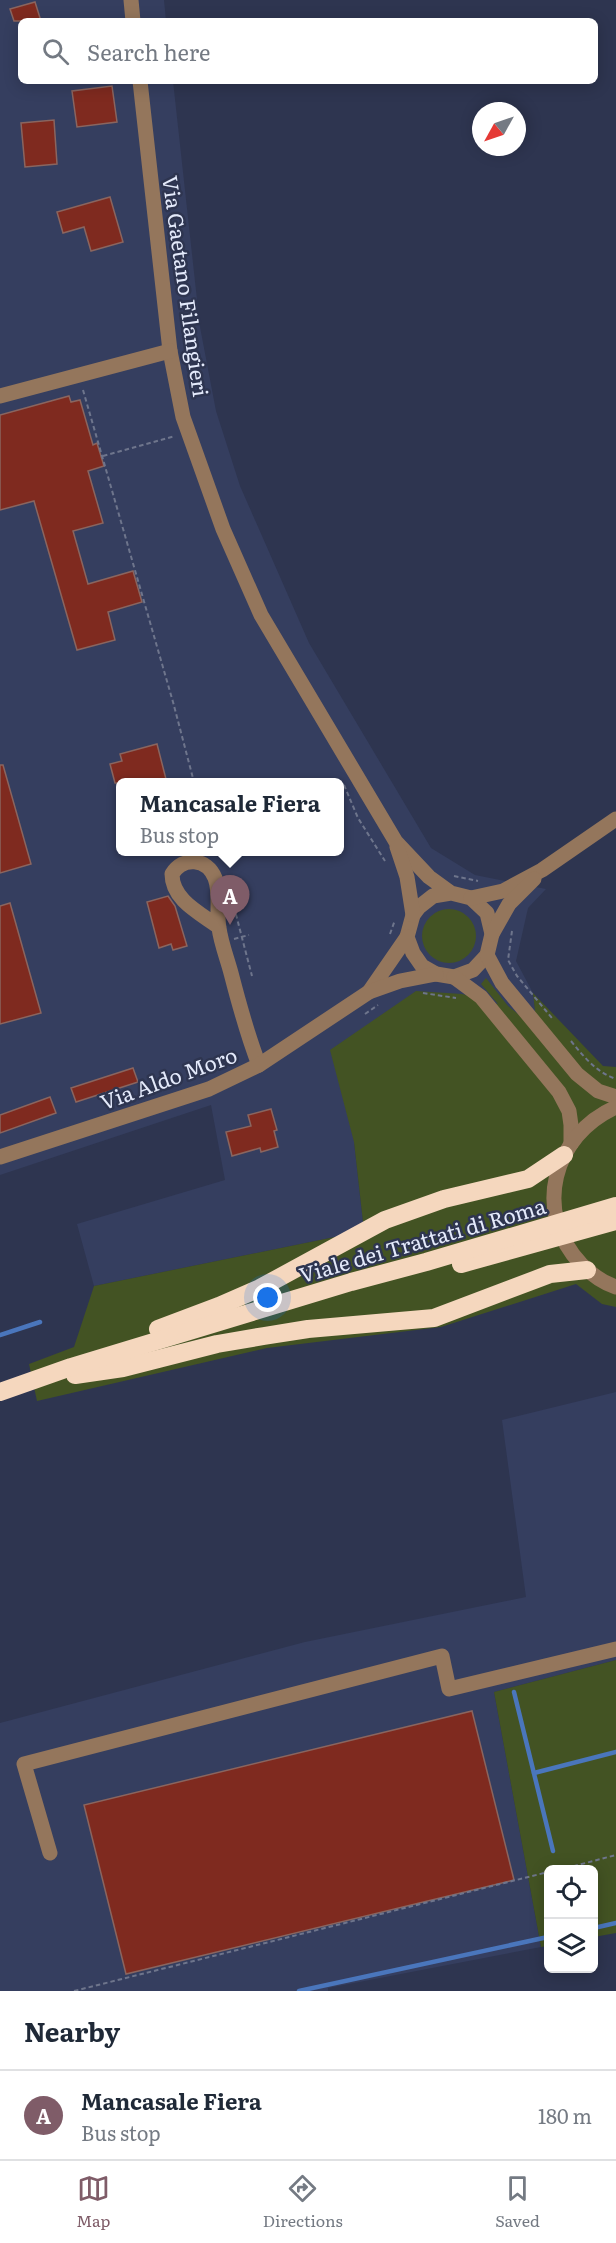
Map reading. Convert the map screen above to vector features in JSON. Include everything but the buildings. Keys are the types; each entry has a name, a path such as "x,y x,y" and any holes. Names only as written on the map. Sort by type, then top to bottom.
{"highway":[{"path":"73,1371 129,1338 219,1306 260,1288 385,1220 444,1199 528,1179 567,1149"},
{"name":"Viale dei Trattati di Roma","path":"492,1250 616,1206"},
{"name":"Viale dei Trattati di Roma","path":"0,1393 340,1285 616,1221"},
{"path":"73,1371 123,1368 217,1344 264,1335 434,1318 550,1274 587,1270"}],"street":[{"path":"131,0 133,18"},
{"name":"Via Gaetano Filangieri","path":"140,84 170,351 183,417 223,529 251,596 396,842 429,877 451,893"},
{"path":"0,396 170,351"},
{"path":"616,819 542,870 503,891 471,898 451,893 433,896 418,907 413,915 407,937 413,953 422,966 436,974 454,977 481,997 559,1092 569,1111 571,1125 567,1149 556,1179 554,1200 559,1230 566,1245 587,1270 616,1287"},
{"name":"Via Gaetano Filangieri","path":"396,842 407,877 413,915"},
{"path":"454,977 473,970 487,955 492,934 509,904 542,870"},
{"path":"471,898 487,913 492,934"},
{"path":"219,927 247,1034 259,1065"},
{"name":"Via Aldo Moro","path":"369,992 407,937"},
{"path":"487,955 502,983 577,1074 598,1091 616,1097"},
{"name":"Via Aldo Moro","path":"0,1157 209,1089 259,1065 369,992 400,981 436,974"},
{"path":"567,1149 592,1120 616,1107"},
{"path":"50,1853 24,1764 441,1656 449,1689 616,1649"}],"path":[{"path":"79,375 193,778"},
{"path":"102,457 178,435"},
{"path":"509,904 518,912 509,940 508,960 517,976 557,1024"},
{"path":"234,906 252,976"},
{"path":"421,992 462,999"},
{"path":"570,1041 591,1064 604,1074 616,1078"},
{"path":"575,1865 616,1855"},
{"path":"74,1991 544,1873"}],"shaded area":[{"path":"0,0 164,0 166,18 18,18 18,84 173,84 200,327 216,411 240,486 309,643 431,848 475,875 546,889 528,908 516,961 533,993 538,1030 354,1142 364,1231 94,1286 77,1224 225,1180 211,1105 0,1175"},
{"path":"616,1392 616,1660 494,1692 541,1947 328,1988 328,1991 0,1991 0,1723 305,1642 526,1597 502,1420"}],"green space":[{"path":"444,909 454,909 464,913 472,921 476,936 472,951 464,959 454,963 444,963 434,959 426,951 422,941 422,931 426,921 434,913"},
{"path":"486,978 508,1006 537,1029 533,993 603,1066 616,1067 616,1307 602,1304 576,1284 441,1327 267,1348 37,1401 29,1364 74,1347 94,1286 364,1231 354,1142 330,1050 416,991 462,994 498,1004 481,984"},
{"path":"616,1660 616,1933 598,1936 598,1865 544,1865 544,1947 541,1947 494,1692"}],"waterway":[{"path":"0,1335 40,1322"},
{"path":"514,1692 553,1851"},
{"path":"534,1773 616,1752"},
{"path":"598,1927 616,1923"},
{"path":"299,1991 544,1938"}],"place":[{"name":"Mancasale Fiera","path":"230,925"}]}
